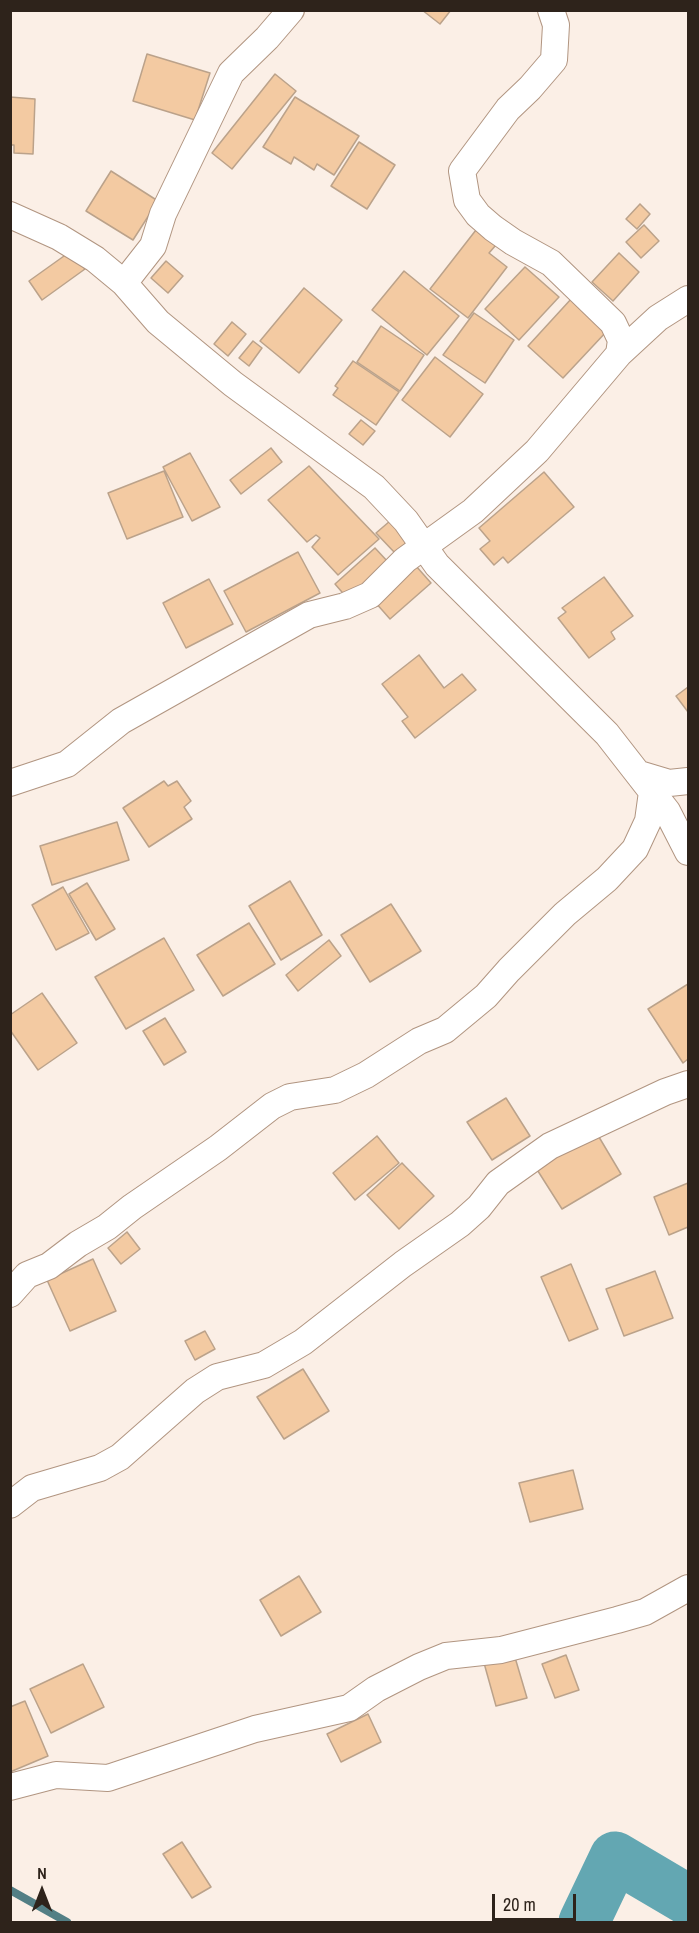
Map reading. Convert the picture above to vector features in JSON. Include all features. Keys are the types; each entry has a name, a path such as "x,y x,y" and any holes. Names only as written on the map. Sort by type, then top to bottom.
{"street":[{"path":"124,283 153,246 164,214 231,73 267,38 291,10"},
{"path":"551,10 556,25 554,60 508,109 462,171 467,200 493,228 551,263 613,323 621,340 619,354"},
{"path":"10,215 59,237 95,259 124,283 158,322 233,384 374,487 406,521 437,565 607,734 667,811 688,852"},
{"path":"10,783 67,764 121,721 309,615 345,606 370,595 405,560 473,511 537,451 619,354 658,318 688,299"},
{"path":"645,783 688,781"},
{"path":"10,1294 27,1275 49,1266 78,1244 107,1227 272,1107 290,1097 335,1090 366,1075 418,1041 445,1030 486,996 565,914 607,879 635,849 648,821 645,783"},
{"path":"10,1504 32,1488 100,1468 120,1457 195,1391 217,1377 264,1365 303,1342 403,1264 460,1224 479,1207 498,1183 550,1146 665,1092 688,1084"},
{"path":"10,1787 56,1775 108,1779 255,1729 349,1708 376,1689 418,1667 446,1656 501,1650 617,1620 645,1612 688,1588"}],"building":[{"path":"422,10 451,10 440,24"},
{"path":"147,54 210,73 195,120 133,101"},
{"path":"275,74 296,91 232,169 212,153"},
{"path":"10,97 35,99 33,154 14,153 14,145 10,145"},
{"path":"295,97 359,136 334,175 317,164 314,170 294,157 291,164 263,147"},
{"path":"359,142 395,165 367,209 331,186"},
{"path":"111,171 158,201 133,240 86,211"},
{"path":"640,204 650,214 637,229 626,219"},
{"path":"644,225 659,241 641,258 626,242"},
{"path":"476,230 496,245 489,253 507,267 468,318 430,289"},
{"path":"71,251 85,269 42,300 29,281"},
{"path":"619,253 639,272 613,301 592,282"},
{"path":"166,261 183,276 168,293 151,278"},
{"path":"525,267 559,297 519,340 485,309"},
{"path":"404,271 459,316 427,355 372,310"},
{"path":"304,288 342,320 299,373 260,341"},
{"path":"572,298 607,331 563,378 528,346"},
{"path":"474,313 514,340 485,383 443,355"},
{"path":"232,322 246,334 228,356 214,344"},
{"path":"381,326 424,355 400,391 357,362"},
{"path":"253,341 262,348 249,366 239,358"},
{"path":"435,357 483,394 450,437 402,400"},
{"path":"353,361 399,392 376,425 333,395 338,388 335,386"},
{"path":"361,420 375,431 363,445 349,434"},
{"path":"271,448 282,462 241,494 230,480"},
{"path":"190,453 220,507 192,521 163,467"},
{"path":"309,466 379,539 338,575 312,547 320,538 316,535 307,542 268,500"},
{"path":"164,471 183,517 127,539 108,493"},
{"path":"544,472 574,507 508,563 503,557 494,565 480,549 490,541 479,528"},
{"path":"390,521 408,541 395,553 376,533"},
{"path":"375,548 389,563 348,599 335,584"},
{"path":"298,552 320,593 246,632 224,591"},
{"path":"416,566 431,583 390,619 375,602"},
{"path":"604,577 633,616 611,632 615,639 589,658 558,618 566,612 562,608"},
{"path":"209,579 233,624 186,648 163,603"},
{"path":"419,655 444,688 462,674 476,690 415,738 402,721 408,717 382,684"},
{"path":"688,687 688,712 676,696"},
{"path":"164,781 168,786 177,781 191,801 184,807 192,819 149,847 123,808"},
{"path":"117,822 129,860 52,885 40,846"},
{"path":"290,881 322,935 281,960 249,906"},
{"path":"87,883 115,929 96,940 69,894"},
{"path":"63,887 89,933 56,950 32,905"},
{"path":"391,904 421,951 370,982 341,935"},
{"path":"249,923 275,964 223,996 197,955"},
{"path":"164,938 194,990 126,1029 95,977"},
{"path":"329,940 341,956 298,991 286,975"},
{"path":"688,984 688,1059 683,1063 648,1009"},
{"path":"42,993 77,1043 38,1070 10,1030 10,1015"},
{"path":"165,1018 186,1052 164,1065 143,1031"},
{"path":"506,1098 530,1136 492,1160 467,1122"},
{"path":"596,1132 621,1174 562,1209 536,1168"},
{"path":"377,1136 399,1163 355,1200 333,1173"},
{"path":"402,1163 434,1196 399,1229 367,1195"},
{"path":"688,1183 688,1227 669,1235 654,1197"},
{"path":"127,1232 140,1249 121,1264 108,1248"},
{"path":"93,1259 116,1311 70,1331 47,1280"},
{"path":"571,1264 598,1329 569,1341 541,1277"},
{"path":"655,1271 673,1318 624,1336 606,1289"},
{"path":"205,1331 215,1349 195,1360 185,1341"},
{"path":"303,1369 329,1411 284,1439 257,1397"},
{"path":"573,1470 583,1509 530,1522 519,1483"},
{"path":"299,1576 321,1612 281,1636 260,1600"},
{"path":"514,1654 527,1698 496,1706 484,1663"},
{"path":"566,1655 579,1690 555,1698 542,1664"},
{"path":"83,1664 104,1707 51,1733 30,1689"},
{"path":"25,1701 48,1756 10,1772 10,1707"},
{"path":"368,1714 381,1742 341,1762 327,1734"},
{"path":"182,1842 211,1887 192,1898 163,1854"}],"waterway":[{"path":"584,1922 615,1857 688,1900"},
{"path":"10,1890 67,1922"}]}
